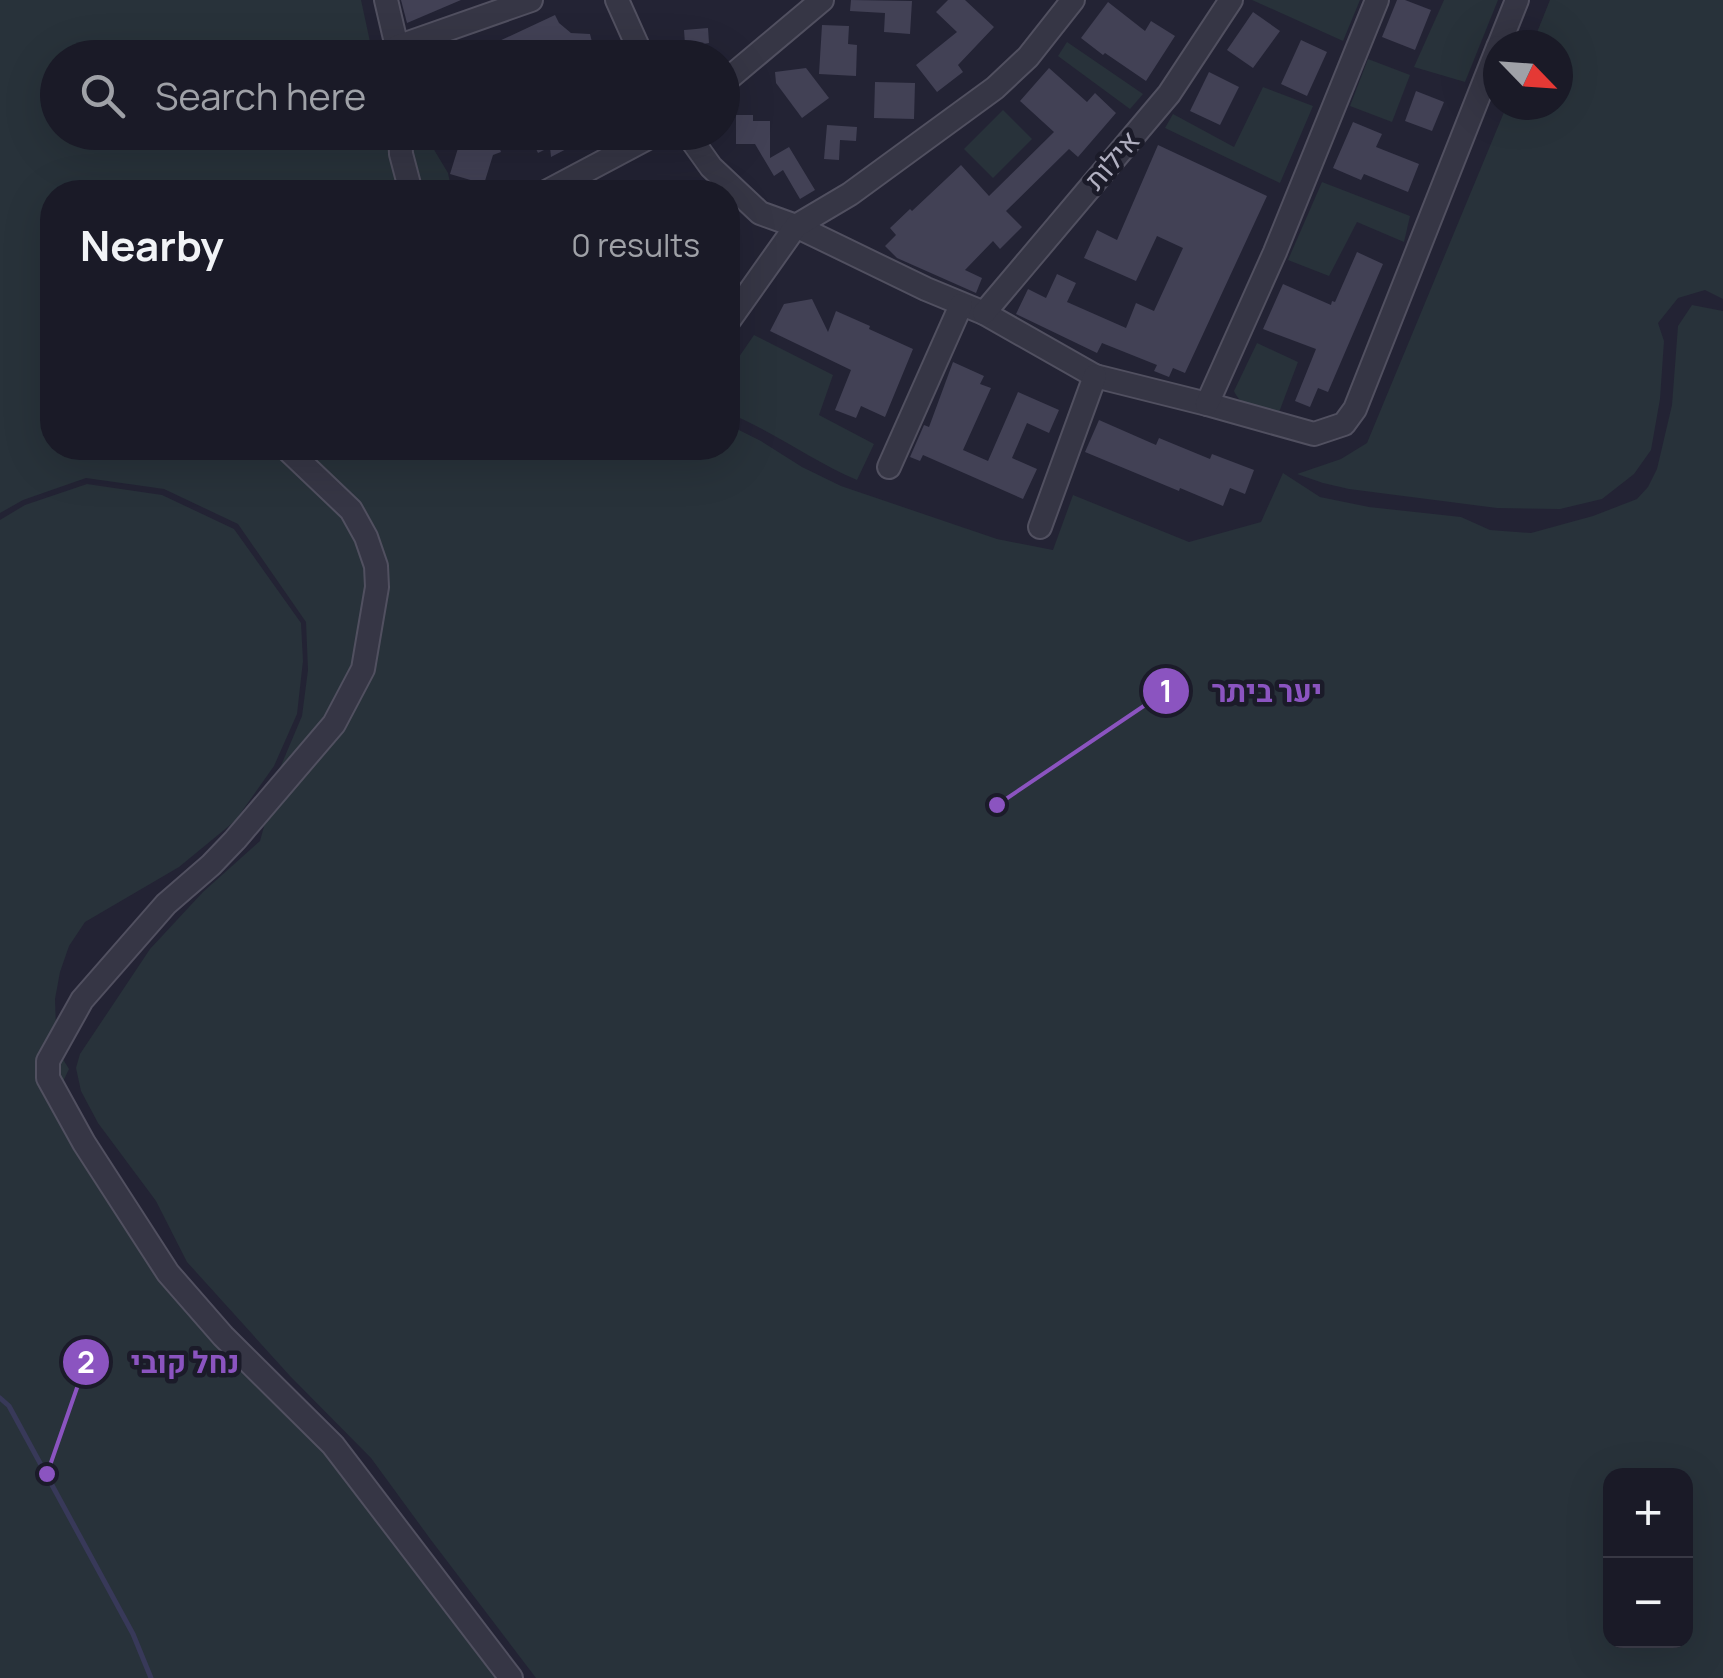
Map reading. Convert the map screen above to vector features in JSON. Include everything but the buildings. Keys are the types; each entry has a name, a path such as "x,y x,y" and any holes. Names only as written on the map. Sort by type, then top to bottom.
{"street":[{"path":"386,0 394,40"},
{"path":"428,40 531,0"},
{"path":"617,0 636,40"},
{"path":"740,69 822,0"},
{"path":"740,305 796,226 850,194 995,88 1028,57 1073,0"},
{"name":"אילות","path":"984,313 1169,94 1231,0"},
{"path":"1207,404 1275,252 1377,0"},
{"path":"1505,30 1517,0"},
{"path":"740,195 760,214 796,226 984,313 1095,376 1314,434 1344,424 1356,409 1483,84"},
{"path":"401,150 406,180"},
{"path":"569,180 625,150"},
{"path":"699,150 725,180"},
{"path":"888,467 961,305"},
{"path":"1040,527 1095,376"},
{"path":"299,460 351,510 376,566 377,587 363,669 334,724 235,840 166,904 82,1000 48,1060 48,1078 84,1143 168,1273 223,1336 333,1445 511,1678"}],"shaded area":[{"path":"0,0 361,0 370,40 40,40 40,150 434,150 449,180 40,180 40,460 740,460 740,430 841,486 997,539 1053,550 1073,495 1189,542 1261,522 1283,473 1320,497 1369,507 1461,517 1490,530 1531,533 1637,499 1648,487 1657,469 1672,405 1678,326 1692,305 1723,311 1723,1678 536,1678 371,1458 187,1262 156,1201 98,1123 81,1091 76,1068 80,1054 150,949 203,892 260,841 280,768 302,716 308,670 306,622 238,524 164,489 86,478 23,500 0,513"},
{"path":"1252,0 1360,0 1343,41"},
{"path":"1444,0 1498,0 1465,82 1414,67"},
{"path":"1550,0 1723,0 1723,299 1705,290 1678,298 1658,323 1664,341 1651,450 1634,474 1602,499 1560,509 1497,508 1349,489 1297,474 1341,459 1367,443 1501,120 1573,120 1573,30 1538,30"},
{"path":"1067,42 1143,94 1130,109 1058,56"},
{"path":"1368,59 1410,75 1392,122 1350,106"},
{"path":"1263,87 1313,106 1280,183 1165,128 1173,114 1234,147"},
{"path":"1003,110 1032,139 993,178 964,149"},
{"path":"1322,182 1410,216 1404,242 1357,222 1329,276 1288,260"},
{"path":"754,335 833,375 819,415 874,444 857,480 740,418 740,355"},
{"path":"1257,343 1298,362 1278,415 1247,405 1234,391"},
{"path":"87,484 162,495 234,529 301,623 303,661 297,714 274,766 235,821 179,867 85,922 69,946 55,999 61,1056 69,1069 57,1094 126,1216 354,1477 503,1678 0,1678 0,520 25,505"}],"waterway":[{"path":"0,1398 9,1406 133,1634 151,1678"}],"place":[{"name":"יער ביתר","path":"997,805"},
{"name":"נחל קובי","path":"47,1474"}]}
